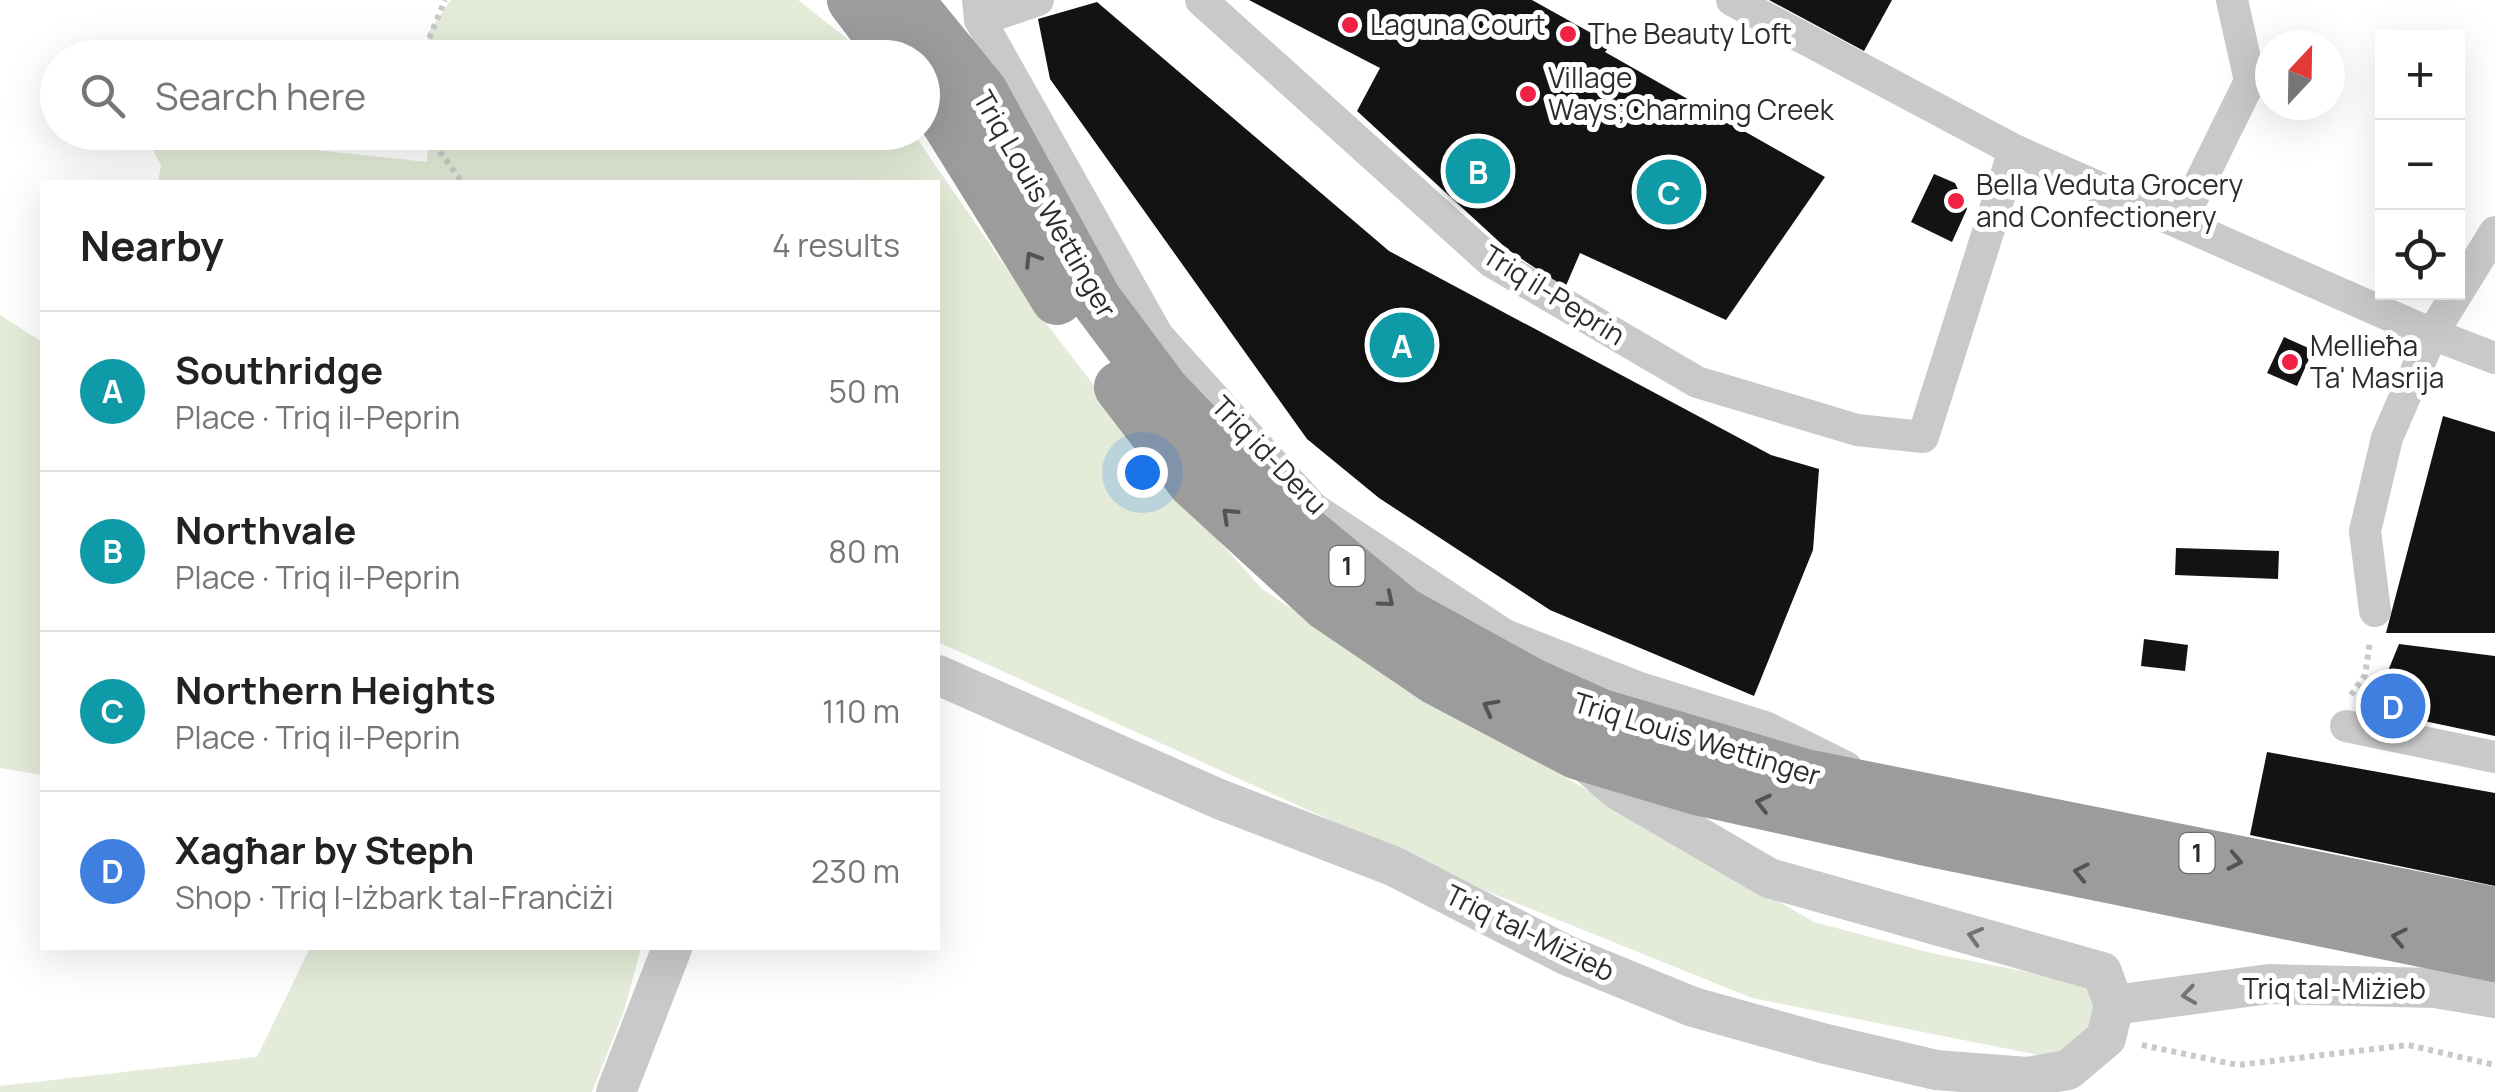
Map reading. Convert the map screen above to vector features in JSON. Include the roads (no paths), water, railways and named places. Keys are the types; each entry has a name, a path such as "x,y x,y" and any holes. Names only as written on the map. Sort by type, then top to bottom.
{"highway":[{"path":"854,0 884,40"},
{"name":"Triq Louis Wettinger","path":"907,0 940,40"},
{"name":"Triq Louis Wettinger","path":"940,40 982,92 1096,300 1164,390 1275,507 1402,613 1532,684 1601,715 1805,775 2495,913"},
{"name":"Triq Louis Wettinger","path":"940,113 1075,328 1193,482 1327,606 1436,679 1576,752 1696,788 1889,832 2495,956"}],"street":[{"path":"979,10 1038,0"},
{"name":"Triq il-Peprin","path":"1201,0 1492,262 1697,382 1857,430 1923,437 2014,150"},
{"path":"1732,0 2014,150 2495,358"},
{"path":"2181,222 2250,81 2232,0"},
{"name":"Triq id-Deru","path":"979,10 1158,336 1313,508 1505,635 1637,687 1765,727 1899,794"},
{"path":"2375,610 2365,531 2387,438 2432,334 2495,232"},
{"name":"Triq tal-Miżieb","path":"940,676 1220,800 1393,866 1566,955 1693,1007 1936,1070 2027,1077 2068,1070 2110,1022 2269,984 2435,988 2495,998"},
{"path":"2346,726 2495,757"},
{"path":"1576,752 1618,790 1769,878 2102,972 2110,1022"},
{"path":"616,1092 671,950"}],"place":[{"name":"Laguna Court","path":"1350,25"},
{"name":"The Beauty Loft","path":"1568,34"},
{"name":"Village Ways;Charming Creek","path":"1528,94"},
{"name":"Northvale","path":"1478,171"},
{"name":"Northern Heights","path":"1669,192"},
{"name":"Bella Veduta Grocery and Confectionery","path":"1956,201"},
{"name":"Southridge","path":"1402,345"},
{"name":"Mellieħa Ta' Masrija","path":"2290,362"},
{"name":"Xagħar by Steph","path":"2393,706"}]}
